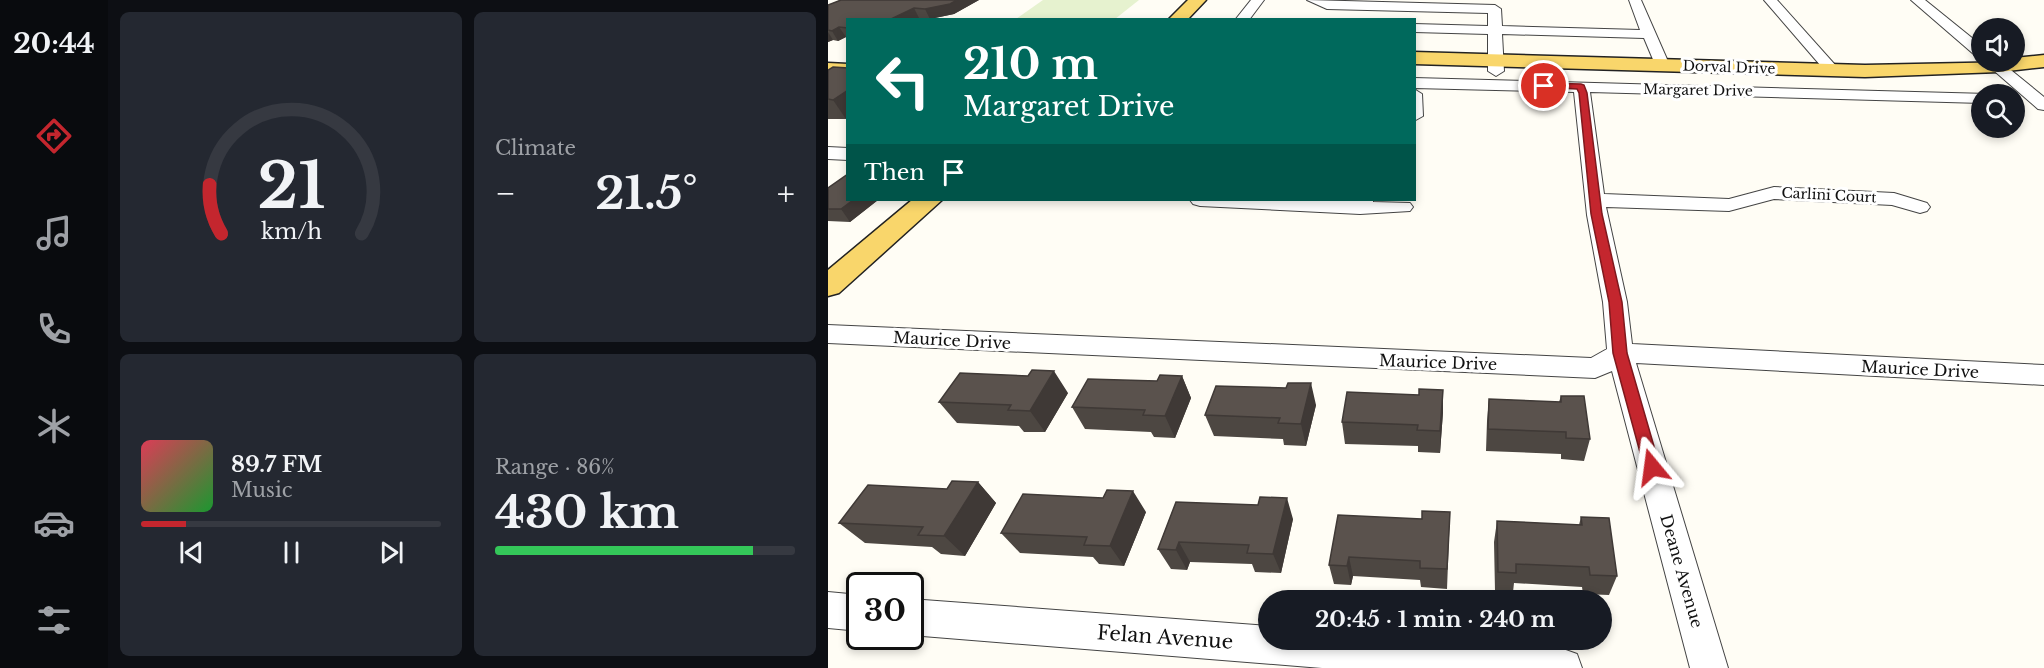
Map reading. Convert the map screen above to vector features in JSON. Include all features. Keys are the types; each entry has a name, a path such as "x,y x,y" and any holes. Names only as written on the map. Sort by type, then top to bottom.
{"main road":[{"path":"1169,18 1186,0"},
{"path":"1178,18 1198,0"},
{"name":"Dorval Drive","path":"1416,58 1496,66 1842,81 1971,70"},
{"name":"Dorval Drive","path":"2025,64 2044,61"},
{"name":"Dorval Drive","path":"1416,69 1496,66 1662,66 1832,70 1971,68"},
{"path":"828,69 846,69"},
{"name":"Dorval Drive","path":"2025,71 2044,73"},
{"path":"828,286 908,215 928,201"}],"street":[{"path":"1243,18 1258,0"},
{"path":"1313,0 1327,4 1496,4 1496,66"},
{"path":"1635,0 1662,66"},
{"path":"1770,0 1832,70"},
{"path":"1917,0 1971,45"},
{"path":"1416,28 1648,34"},
{"path":"2006,72 2041,101"},
{"name":"Margaret Drive","path":"1416,83 1971,98"},
{"name":"Deane Avenue","path":"1581,87 1595,200 1615,302 1620,353 1709,668"},
{"path":"2025,99 2041,101"},
{"path":"828,153 846,153"},
{"name":"Carlini Court","path":"1595,200 1729,205 1774,193 1894,199 1920,207"},
{"path":"1240,201 1403,207"},
{"name":"Maurice Drive","path":"828,334 1595,368 1620,353 2044,375"},
{"path":"828,610 846,612"},
{"name":"Felan Avenue","path":"924,618 1563,668"}],"green space":[{"path":"1043,0 1139,0 1116,18 1017,18"}],"building":[{"path":"841,0 957,0 950,4 925,9 914,8 893,18 846,18 846,28 839,27 832,31 828,30 828,5"},
{"path":"833,67 846,68 846,91 833,100 828,99 828,70"},
{"path":"846,175 846,201 852,201 841,209 828,209 828,188"},
{"path":"1032,370 1054,371 1030,411 1008,410 1011,405 939,402 960,373 1028,376"},
{"path":"1160,375 1182,376 1165,416 1143,415 1145,410 1072,407 1088,379 1157,381"},
{"path":"1288,383 1311,383 1301,424 1278,423 1280,418 1205,415 1216,386 1286,388"},
{"path":"1419,389 1443,390 1440,431 1417,430 1418,425 1342,422 1347,392 1419,395"},
{"path":"1561,396 1584,396 1590,439 1566,438 1566,432 1488,429 1489,399 1561,402"},
{"path":"952,481 978,482 944,536 918,535 923,527 839,523 868,485 947,489"},
{"path":"1107,490 1133,491 1110,546 1084,545 1087,537 1001,533 1023,494 1103,498"},
{"path":"1260,497 1287,498 1273,554 1247,553 1249,545 1179,542 1176,550 1158,549 1176,502 1258,505"},
{"path":"1422,511 1450,512 1447,569 1420,568 1420,561 1349,557 1347,566 1329,565 1338,515 1422,519"},
{"path":"1581,517 1609,518 1617,576 1590,575 1589,567 1516,564 1516,573 1498,572 1497,521 1582,525"}],"route":[{"path":"1544,86 1581,87 1583,93 1597,214 1615,302 1620,353 1652,467"}]}
